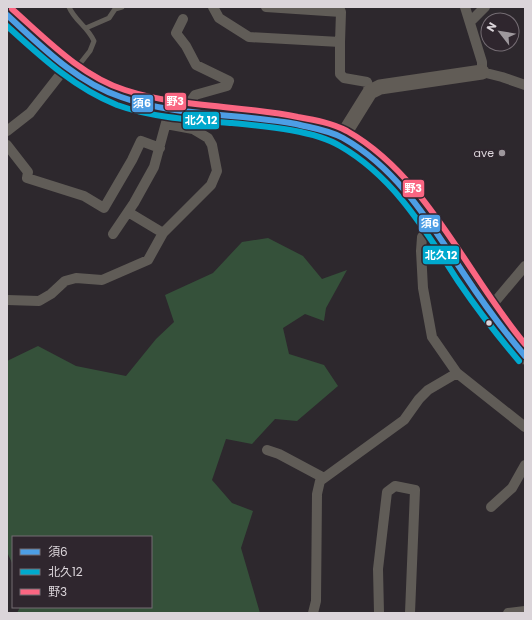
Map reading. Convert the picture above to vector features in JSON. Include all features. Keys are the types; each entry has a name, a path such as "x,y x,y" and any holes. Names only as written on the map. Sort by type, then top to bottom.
{"main road":[{"path":"7,15 70,70 109,92 138,103 177,109 275,119 318,129 342,137 367,152 398,180 431,225 488,310 522,347"}],"street":[{"path":"213,7 218,18 249,37 340,42"},
{"path":"266,7 340,10 340,74 344,78 367,82 370,92"},
{"path":"465,7 482,62 482,72"},
{"path":"470,22 485,7"},
{"path":"113,234 128,212 154,167 166,124 177,109 195,95 227,86 229,81 196,65 176,33 183,19"},
{"path":"7,131 30,114 70,70"},
{"path":"342,137 370,92 380,87 482,72 525,85"},
{"path":"7,300 39,301 51,294 65,281 76,278 102,280 148,260 163,233 211,185 217,171 212,145 208,138 193,129 166,124"},
{"path":"7,145 28,172 27,178 84,196 104,208 132,160 141,141 160,148"},
{"path":"128,212 163,233"},
{"path":"431,225 422,237 423,288 432,337 457,374 525,427"},
{"path":"488,310 525,266"},
{"path":"312,613 316,601 317,494 320,481 404,420 419,399 428,390 457,374"},
{"path":"267,450 279,454 324,478"},
{"path":"491,507 512,488 525,465"},
{"path":"379,613 378,569 387,492 395,486 415,490 410,613"},
{"path":"508,613 525,611"}],"lane":[{"path":"69,7 74,18 86,28 94,42 90,51 70,70"},
{"path":"86,28 109,18 116,9 122,7"}],"green space":[{"path":"268,238 303,256 322,279 347,270 326,308 324,321 305,314 283,328 289,354 324,365 338,386 297,421 275,419 252,444 226,439 212,480 232,503 253,511 241,548 260,613 17,613 20,608 152,608 152,536 12,536 12,563 7,552 7,361 38,346 76,366 126,376 156,339 174,322 165,295 213,273 242,242"}],"transit line":[{"name":"野3","path":"12,9 65,56 94,76 125,90 167,100 255,110 304,118 329,124 347,131 375,150 400,174 423,200 444,228 504,317 525,344"},
{"name":"須6","path":"7,15 46,51 74,73 121,97 164,108 296,124 332,133 363,151 380,165 411,198 486,306 525,356"},
{"name":"北久12","path":"7,26 58,70 86,90 117,105 159,116 303,132 317,136 340,146 377,173 407,206 472,302 519,361"}],"place":[{"name":"ave","path":"502,153"}]}
